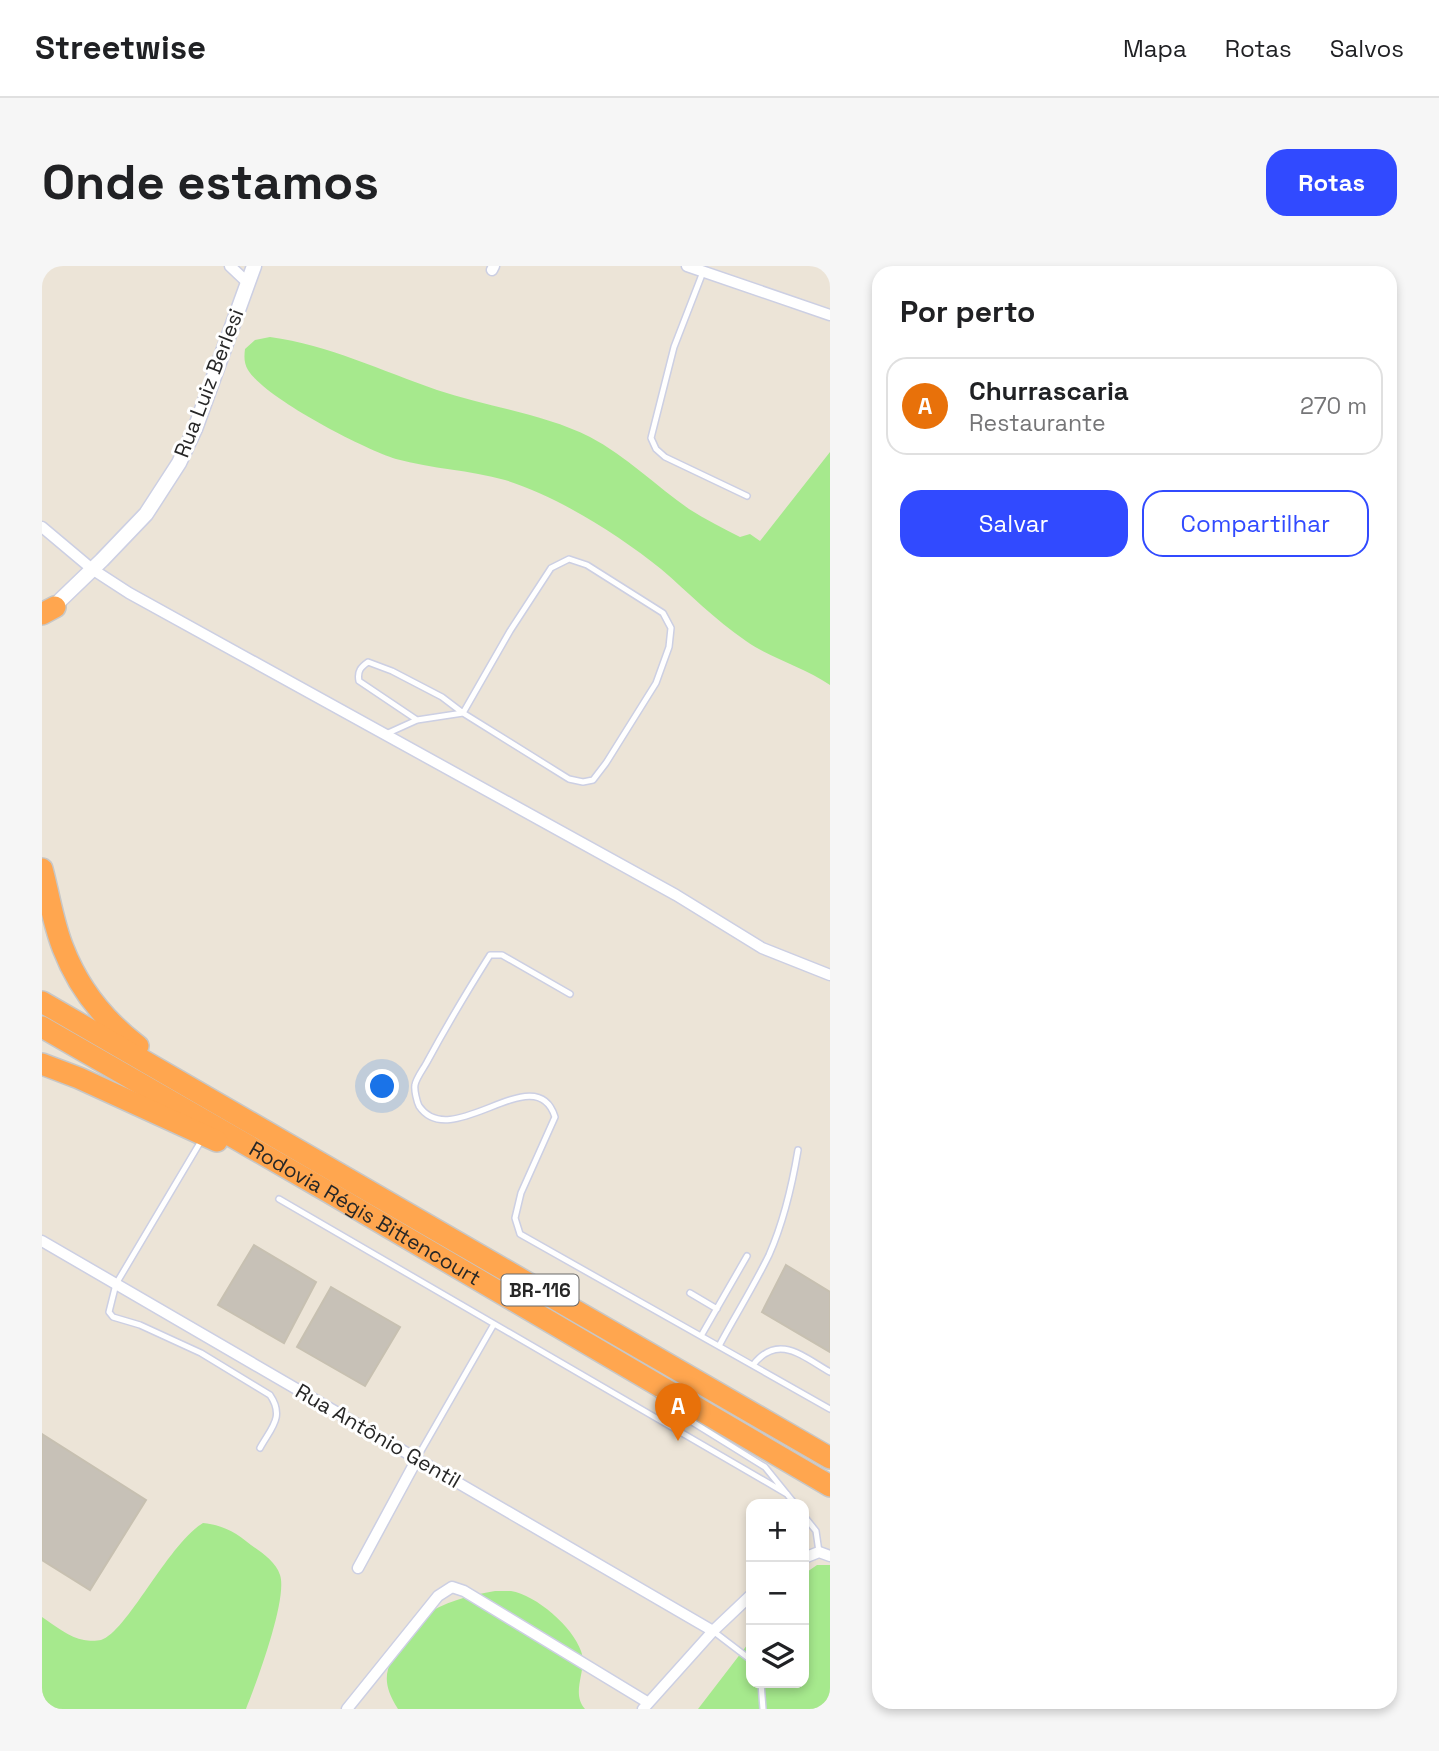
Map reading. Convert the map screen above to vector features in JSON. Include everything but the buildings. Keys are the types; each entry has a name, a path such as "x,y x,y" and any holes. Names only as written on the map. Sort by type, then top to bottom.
{"highway":[{"path":"42,869 63,948 92,1002 135,1044 249,1122"},
{"name":"Rodovia Régis Bittencourt","path":"42,1002 830,1458"},
{"name":"Rodovia Régis Bittencourt","path":"42,1027 830,1486"},
{"path":"42,1064 79,1078 327,1191"}],"street":[{"path":"230,266 248,283"},
{"name":"Rua Luiz Berlesi","path":"46,613 146,514 179,463 195,429 254,266"},
{"path":"687,266 704,269 830,315"},
{"path":"42,527 92,569 129,593 676,895 761,947 830,975"},
{"name":"Rua Antônio Gentil","path":"42,1241 713,1631"},
{"path":"358,1568 417,1459"},
{"path":"347,1709 438,1596 452,1587 464,1591 645,1705 713,1631 746,1600"}],"lane":[{"path":"704,269 674,347 651,438 656,449 665,457 747,496"},
{"path":"417,720 359,681 361,667 368,662 392,671 442,697 463,713 569,779 583,782 593,780 656,682 669,647 671,628 663,613 587,565 569,559 551,568 510,631 463,713"},
{"path":"385,734 417,720 463,713"},
{"path":"570,994 502,955 490,955 442,1034 415,1086 418,1104 429,1116 441,1120 471,1115 523,1096 542,1097 551,1104 555,1117 522,1193 516,1218 520,1234 830,1409"},
{"path":"204,1135 116,1284 109,1312 113,1317 139,1325 201,1353 270,1395 278,1406 277,1418 260,1448"},
{"path":"719,1346 772,1246 791,1191 798,1150"},
{"path":"279,1199 787,1494"},
{"path":"701,1336 747,1256"},
{"path":"690,1293 717,1309"},
{"path":"417,1459 494,1324"},
{"path":"752,1366 761,1354 775,1348 792,1350 830,1372"},
{"path":"631,1370 673,1410 765,1467 790,1499"},
{"path":"809,1522 816,1531 824,1554"},
{"path":"713,1631 746,1656"},
{"path":"762,1688 764,1709"}],"green space":[{"path":"270,337 334,352 437,390 572,429 616,453 689,509 740,537 750,534 760,541 830,452 830,685 746,641 644,556 566,506 505,480 396,459 339,434 294,408 258,381 246,365 245,349 255,340"},
{"path":"203,1523 223,1527 240,1536 268,1558 280,1575 281,1586 275,1621 246,1709 42,1709 42,1617 73,1637 101,1640 123,1621 176,1549"},
{"path":"817,1565 830,1565 830,1709 698,1709 746,1647 746,1688 809,1688 809,1571"},
{"path":"495,1591 511,1591 542,1605 570,1632 583,1658 579,1695 585,1709 398,1709 388,1689 387,1673 393,1657 417,1622 448,1603"}],"place":[{"name":"Churrascaria","path":"678,1441"}]}
